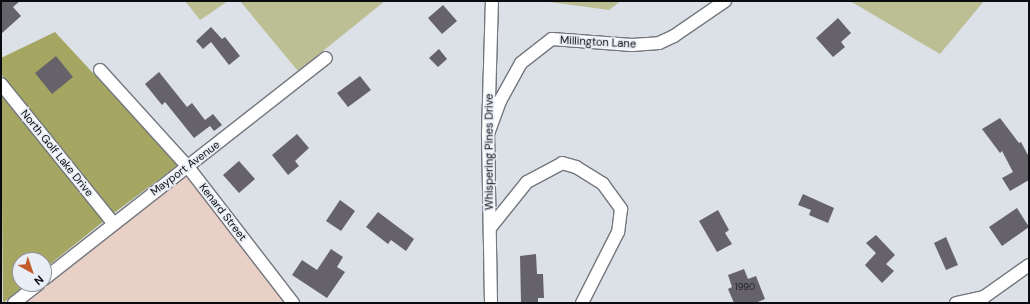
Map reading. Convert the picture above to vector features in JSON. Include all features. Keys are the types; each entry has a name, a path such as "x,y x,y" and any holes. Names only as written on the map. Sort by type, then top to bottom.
{"street":[{"name":"Whispering Pines Drive","path":"491,303 488,134 492,1"},
{"name":"Millington Lane","path":"488,134 500,100 521,63 552,39 632,45 659,42 674,36 725,1"},
{"name":"Mayport Avenue","path":"52,272 113,222 188,167 326,58"},
{"name":"Kenard Street","path":"100,70 188,167 293,303"},
{"name":"North Golf Lake Drive","path":"1,84 113,222"},
{"path":"490,228 527,182 562,163 576,167 603,184 621,209 618,232 582,303"},
{"path":"956,303 984,297 1029,265"},
{"path":"14,303 28,292"}],"shaded area":[{"path":"187,176 285,303 26,303 39,292 52,292 52,282 118,228"}],"green space":[{"path":"185,1 228,1 200,20"},
{"path":"240,1 385,1 298,71"},
{"path":"542,1 621,1 609,10"},
{"path":"850,1 984,1 940,54"},
{"path":"55,32 178,165 114,213 1,74 1,58"},
{"path":"1,94 104,221 52,263 52,252 12,252 12,292 16,292 3,303"}],"building":[{"path":"1,1 20,1 13,7 21,16 1,34"},
{"path":"443,5 457,21 442,34 428,18"},
{"path":"838,18 851,33 841,42 845,47 833,57 816,38"},
{"path":"211,27 222,39 225,37 240,56 229,65 211,42 203,49 196,41"},
{"path":"439,49 447,59 438,67 429,58"},
{"path":"56,56 73,77 52,94 35,73"},
{"path":"159,72 187,107 192,103 205,120 213,114 222,125 214,131 210,126 194,138 165,102 162,105 145,84"},
{"path":"360,76 371,90 348,107 337,93"},
{"path":"1000,118 1019,143 1021,142 1029,157 1029,180 1010,191 1002,178 1013,172 1002,151 1000,153 982,129"},
{"path":"297,134 309,148 295,161 299,166 288,175 272,155"},
{"path":"239,161 255,179 239,193 223,175"},
{"path":"803,194 834,208 828,223 809,215 811,210 798,205"},
{"path":"340,200 355,211 341,231 326,221"},
{"path":"1017,208 1029,227 1002,246 989,227"},
{"path":"718,210 729,230 725,233 732,244 717,252 699,221"},
{"path":"378,212 414,239 406,251 391,240 388,244 366,227"},
{"path":"876,235 895,255 886,264 894,271 882,283 865,265 876,253 866,243"},
{"path":"946,237 958,265 946,270 934,243"},
{"path":"331,249 343,257 337,267 345,272 327,298 292,275 302,260 317,270"},
{"path":"536,254 537,274 543,274 544,298 538,298 538,303 521,303 520,256"},
{"path":"744,269 748,279 756,276 765,299 755,303 734,303 728,289 732,287 728,275"}]}
